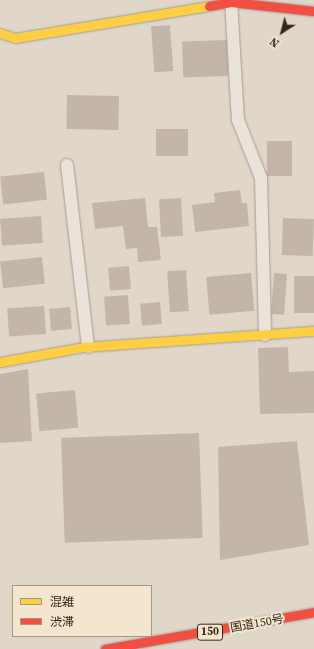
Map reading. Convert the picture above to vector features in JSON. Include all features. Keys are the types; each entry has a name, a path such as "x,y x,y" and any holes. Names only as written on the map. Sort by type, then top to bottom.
{"main road":[{"path":"0,33 15,38 231,1 314,11"},
{"path":"0,362 88,346 314,331"},
{"name":"国道150号","path":"105,649 314,612"}],"lane":[{"path":"231,1 238,120 261,178 265,334"},
{"path":"68,165 88,346"}],"building":[{"path":"170,25 173,71 154,72 151,26"},
{"path":"227,40 228,76 183,78 182,42"},
{"path":"67,95 119,96 118,130 66,129"},
{"path":"156,129 188,129 188,156 156,156"},
{"path":"267,141 292,141 292,176 267,176"},
{"path":"44,172 47,200 3,204 0,177"},
{"path":"240,190 242,203 247,203 249,226 195,232 192,205 215,202 214,193"},
{"path":"145,198 148,227 157,227 161,260 138,262 137,248 126,249 123,226 95,229 92,203"},
{"path":"181,198 183,236 161,237 159,199"},
{"path":"41,216 43,243 2,246 0,219"},
{"path":"283,218 314,219 313,256 282,255"},
{"path":"42,257 45,284 3,288 0,261"},
{"path":"129,266 131,289 110,291 108,268"},
{"path":"186,270 189,311 170,312 167,271"},
{"path":"251,273 254,311 209,315 206,277"},
{"path":"274,273 287,274 284,315 271,314"},
{"path":"294,276 314,276 314,313 294,313"},
{"path":"128,295 130,324 106,326 104,297"},
{"path":"160,302 162,324 142,326 140,304"},
{"path":"44,306 46,334 9,337 7,309"},
{"path":"70,307 72,329 51,331 49,309"},
{"path":"288,347 289,372 314,371 314,413 260,414 258,348"},
{"path":"28,369 32,441 0,443 0,374"},
{"path":"75,390 78,428 39,431 36,393"},
{"path":"199,433 203,538 65,543 61,438"},
{"path":"297,441 309,545 220,560 218,447"}],"traffic: slow":[{"path":"0,33 15,38 209,6"},
{"path":"0,362 83,347 314,331"}],"traffic: jam":[{"path":"209,6 231,2 314,11"},
{"path":"105,649 314,612"}]}
